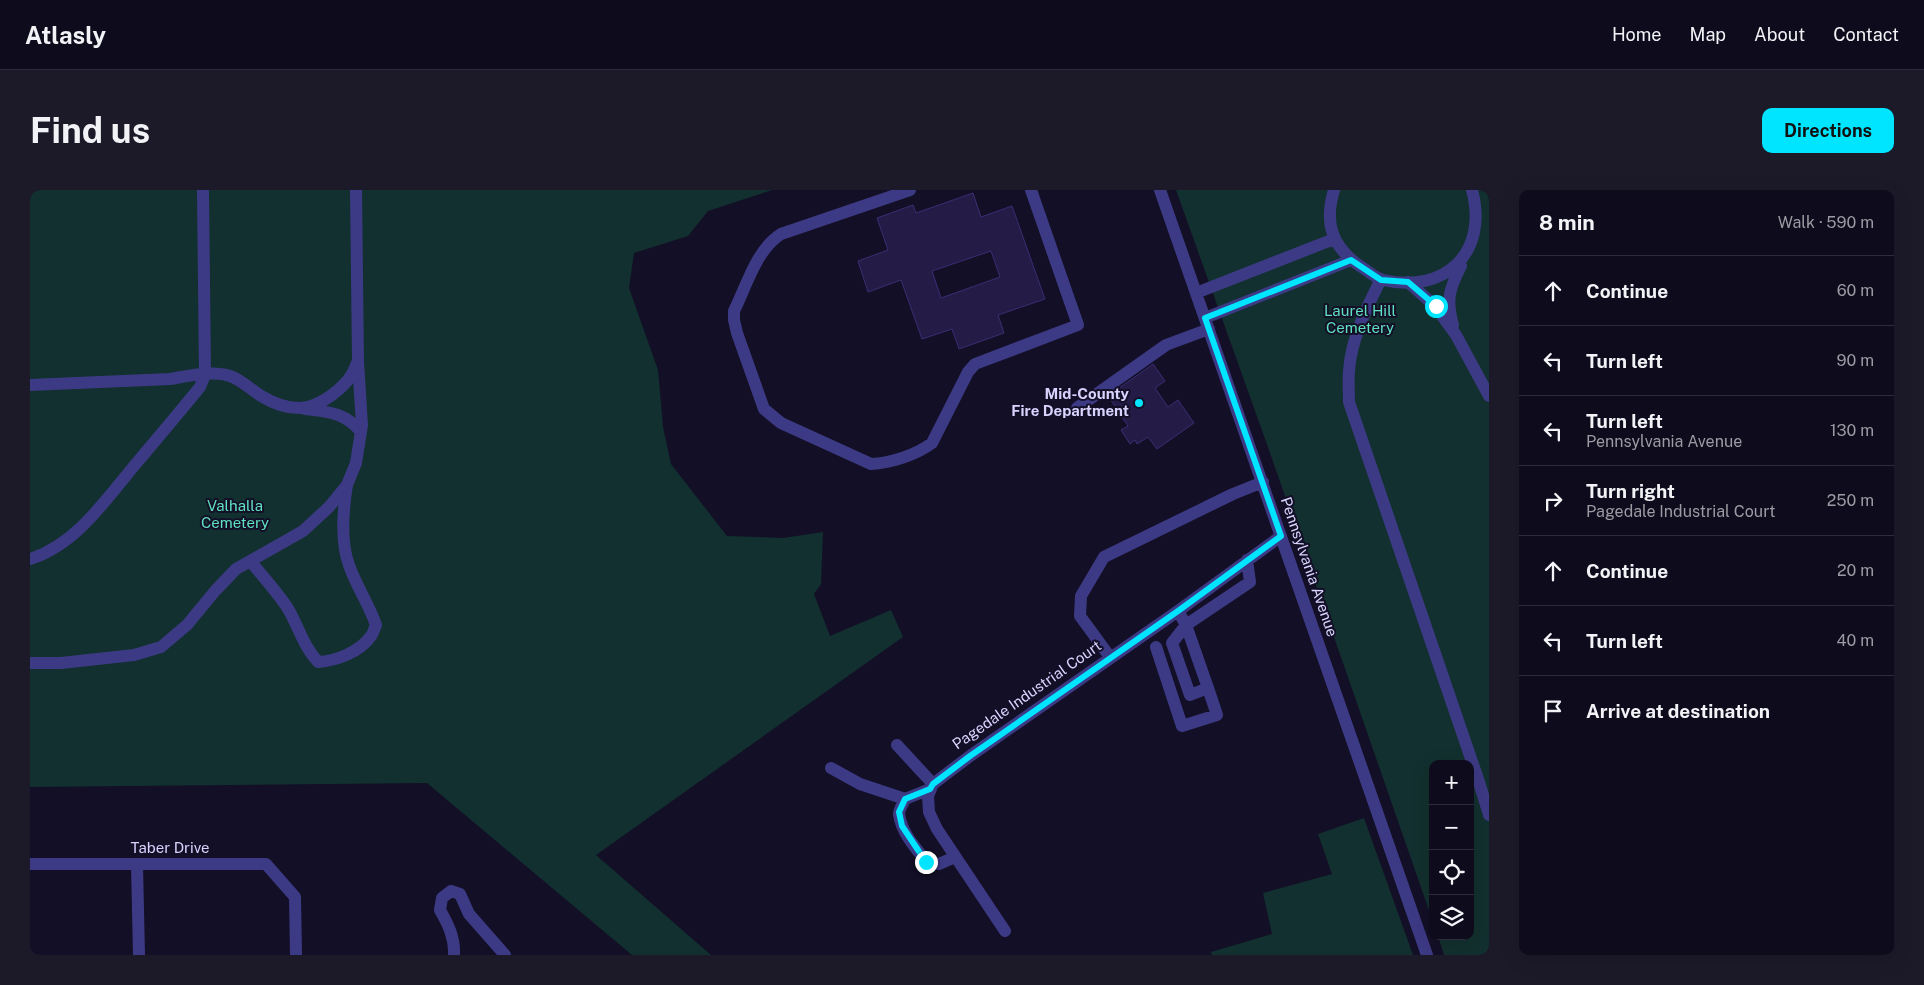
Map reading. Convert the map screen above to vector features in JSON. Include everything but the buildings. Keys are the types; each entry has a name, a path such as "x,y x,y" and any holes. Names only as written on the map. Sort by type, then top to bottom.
{"street":[{"path":"30,559 42,555 65,541 90,518 200,387 205,375 203,190"},
{"path":"250,561 288,609 309,652 318,662 333,662 356,649 371,637 376,625 348,564 344,540 344,505 347,485 356,463 361,432 358,362 356,190"},
{"path":"910,190 781,234 771,241 762,252 734,311 737,333 764,409 781,423 871,464 882,464 924,449 932,443 968,372 975,364 1078,325 1031,190"},
{"name":"Pennsylvania Avenue","path":"1160,190 1427,955"},
{"path":"1334,190 1330,215 1334,239 1341,251 1351,260 1381,280 1408,282 1432,279 1450,273 1466,258"},
{"path":"1456,335 1449,312 1448,295 1453,280 1475,239 1477,218 1472,190"},
{"path":"1196,293 1334,239"},
{"path":"1077,408 1166,345 1207,323 1351,260"},
{"path":"1381,280 1368,305 1354,345 1349,369 1349,402 1489,816"},
{"path":"1408,282 1436,306 1456,335 1489,396"},
{"path":"300,408 318,403 335,392 350,379 358,362"},
{"path":"30,385 170,379 219,374 232,377 263,397 282,406 345,416 361,432"},
{"path":"1110,657 1080,616 1080,596 1104,557 1233,494 1263,482"},
{"path":"30,663 61,663 134,655 161,647 187,625 215,590 236,569 304,531 329,507 347,485"},
{"name":"Pagedale Industrial Court","path":"905,799 932,786 1281,536"},
{"path":"1208,688 1190,695 1172,643 1186,625 1250,582 1247,560"},
{"path":"1156,647 1182,726 1217,715 1186,625 1178,611"},
{"path":"1170,690 1186,684"},
{"path":"897,745 932,786 928,796 929,812 937,829 1005,931"},
{"path":"831,768 860,784 905,799 899,812 902,826 926,862 939,864 955,857"},
{"name":"Taber Drive","path":"30,864 266,864 295,897 296,955"},
{"path":"137,864 139,955"},
{"path":"454,955 452,936 448,923 440,910 442,898 451,891 460,894 469,914 505,955"}],"green space":[{"name":"Valhalla Cemetery","path":"30,190 772,190 708,211 688,236 634,253 629,288 658,370 663,427 671,464 727,536 783,538 823,532 821,584 814,594 830,636 891,610 903,637 596,855 711,955 632,955 427,783 30,787"},
{"name":"Laurel Hill Cemetery","path":"1176,190 1489,190 1489,955 1444,955 1439,940 1474,940 1474,760 1429,760 1429,910 1269,450"},
{"path":"1364,818 1413,955 1212,955 1211,952 1272,934 1263,893 1332,874 1318,834"}],"place":[{"name":"Mid-County Fire Department","path":"1139,403"}],"route":[{"path":"926,862 902,826 899,812 905,799 930,789 933,784 970,756 1178,611 1281,536 1205,318 1351,260 1381,280 1408,282 1436,306"}]}
